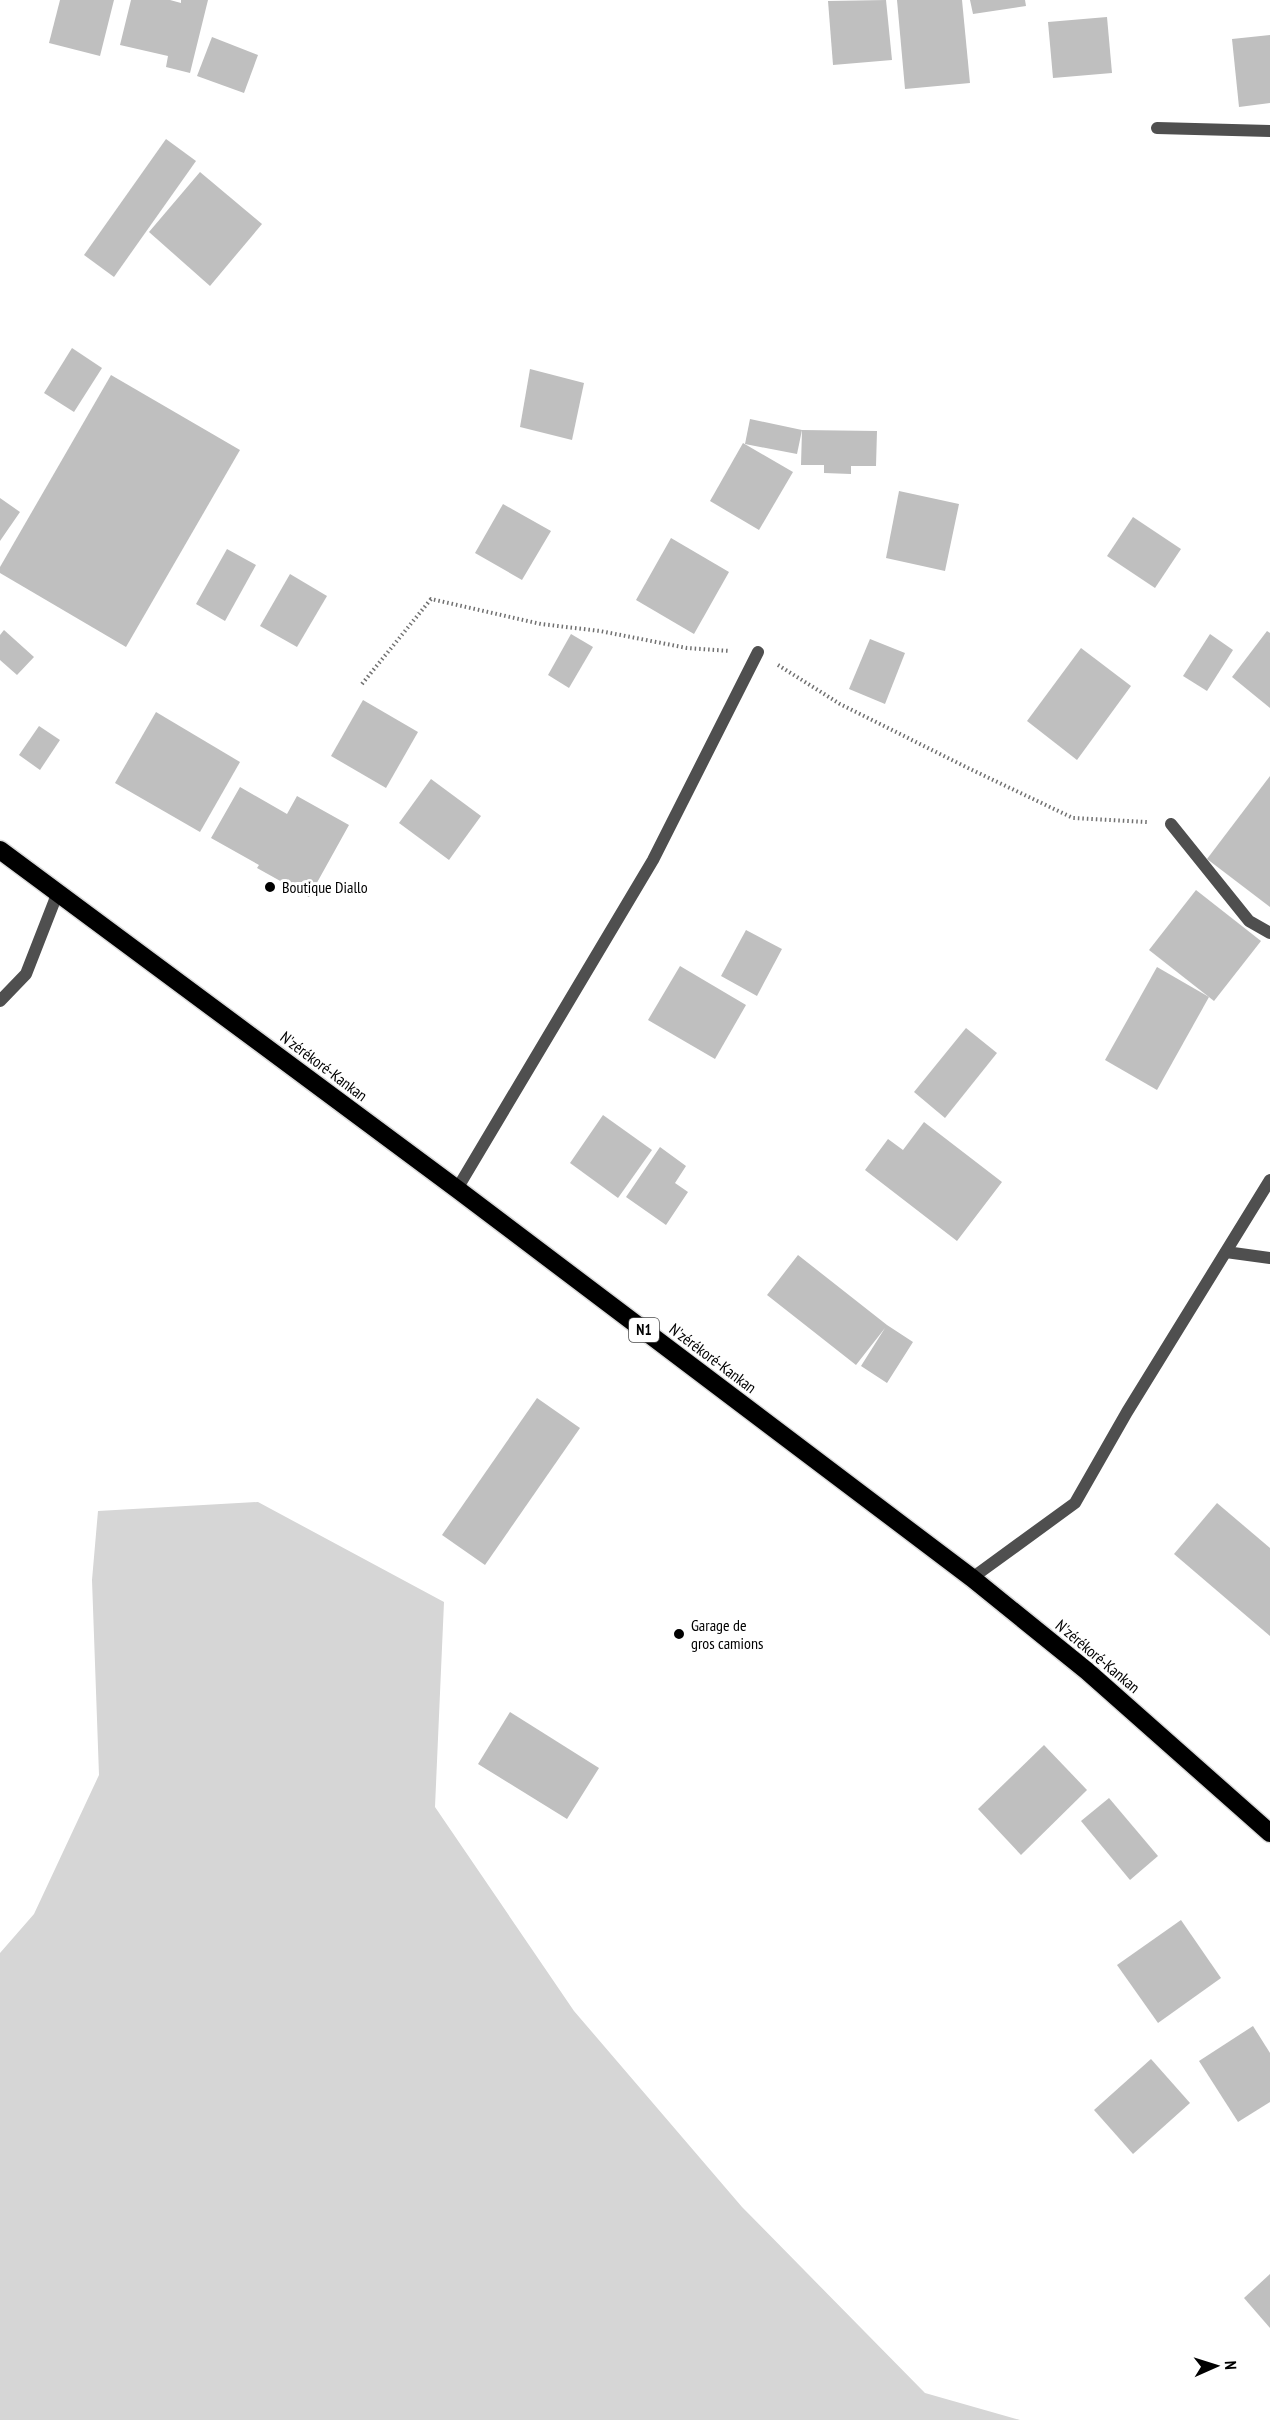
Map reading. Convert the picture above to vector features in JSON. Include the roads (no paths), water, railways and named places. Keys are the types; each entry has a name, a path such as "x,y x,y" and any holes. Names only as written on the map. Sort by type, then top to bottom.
{"highway":[{"name":"N'zérékoré-Kankan","path":"0,850 457,1189 972,1578 1087,1671 1270,1833"}],"street":[{"path":"1157,128 1270,131"},
{"path":"457,1189 653,860 758,652"},
{"path":"1171,824 1249,921 1270,933"},
{"path":"0,1001 26,974 58,892"},
{"path":"972,1578 1075,1503 1127,1412 1270,1180"},
{"path":"1226,1252 1270,1258"}],"place":[{"name":"Boutique Diallo","path":"270,887"},
{"name":"Garage de gros camions","path":"679,1634"}]}
